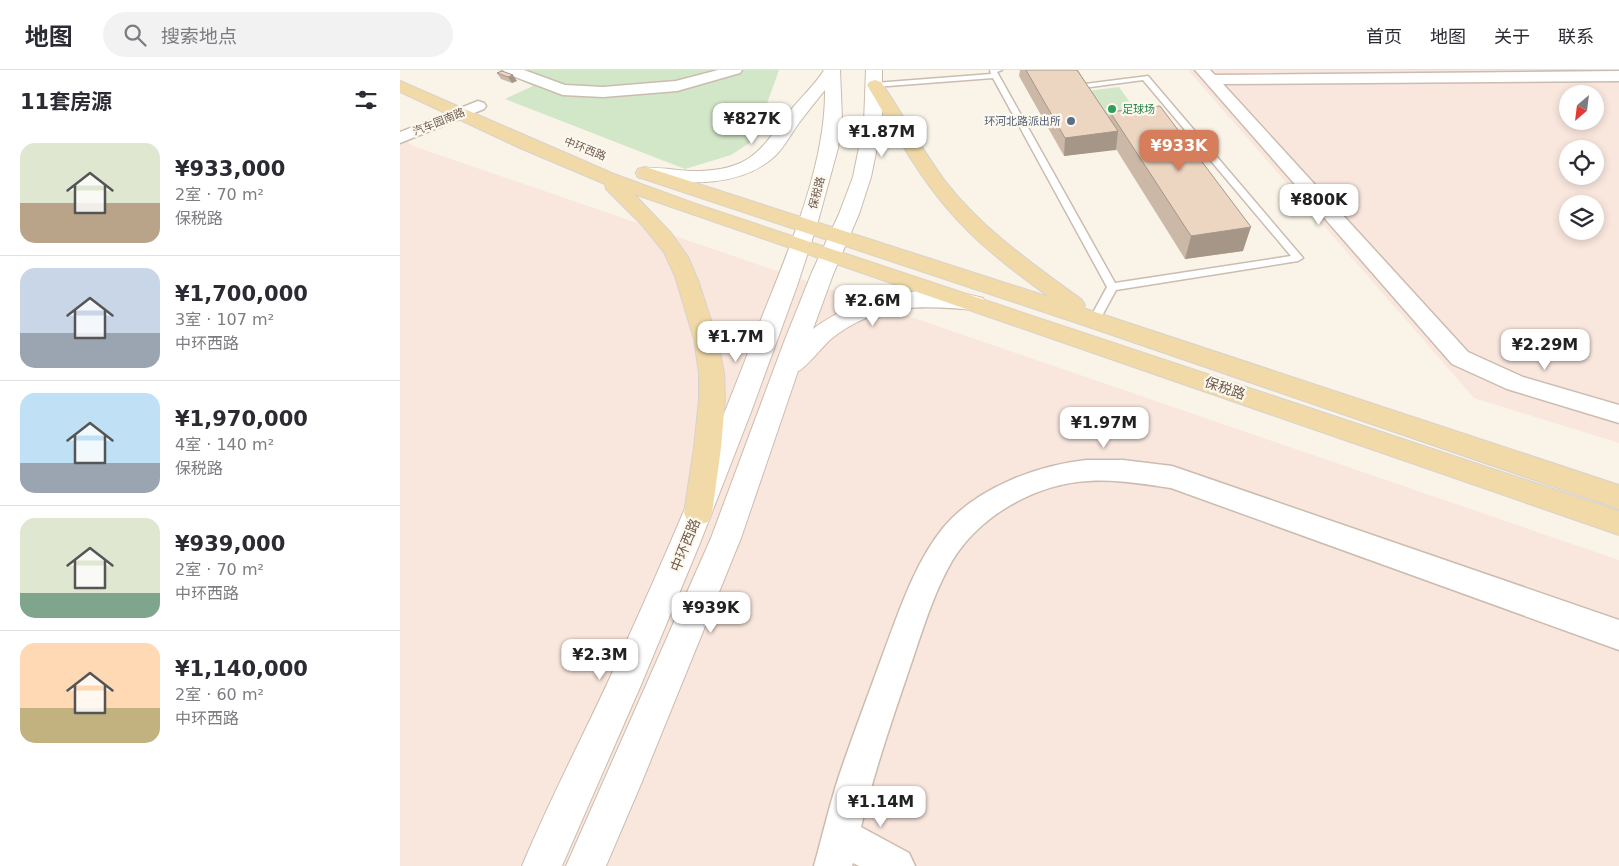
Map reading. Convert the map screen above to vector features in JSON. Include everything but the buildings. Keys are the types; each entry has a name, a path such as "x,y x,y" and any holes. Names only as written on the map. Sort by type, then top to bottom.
{"main road":[{"path":"404,70 478,106 527,126"},
{"path":"874,78 938,186 958,209 1018,262 1094,320"},
{"name":"中环西路","path":"400,86 460,115 606,178 804,235"},
{"path":"636,169 804,235"},
{"path":"606,178 644,214 672,248 686,276 700,315 712,383 710,436 698,513"},
{"name":"保税路","path":"804,235 1094,320 1619,497"},
{"name":"保税路","path":"835,245 975,303 1619,522"}],"street":[{"path":"510,70 563,90 603,92 677,86 734,70"},
{"path":"636,169 669,176 701,177 727,173 750,166 762,158 778,142 832,71"},
{"name":"保税路","path":"804,235 826,159 832,128 834,101 832,71"},
{"path":"1206,75 1619,76"},
{"path":"1206,75 1460,358 1515,383 1619,414"},
{"path":"586,866 623,784 726,538 782,380 849,214 862,177 873,123 874,78"},
{"name":"汽车园南路","path":"400,138 478,106"},
{"name":"中环西路","path":"542,866 618,702 698,513 742,403 804,235"},
{"path":"782,380 800,354 815,339 831,327 866,310 907,300 975,303"},
{"path":"896,866 837,851 856,778 902,647 942,551 968,519 998,499 1036,483 1074,472 1119,470 1172,477 1619,635"}],"lane":[{"path":"1072,70 1083,86 1145,78 1298,258 1112,287"},
{"path":"874,78 997,73 1112,287"},
{"path":"1094,320 1112,287"}],"shaded area":[{"path":"1188,70 1619,70 1619,443 1474,398"},
{"path":"400,136 413,146 1619,560 1619,866 400,866"}],"green space":[{"path":"498,70 779,70 754,140 731,155 685,169 505,99 533,86"},
{"name":"足球场","path":"1119,87 1147,126 1104,131 1079,92"}],"place":[{"name":"足球场","path":"1112,109"},
{"name":"环河北路派出所","path":"1071,121"}]}
